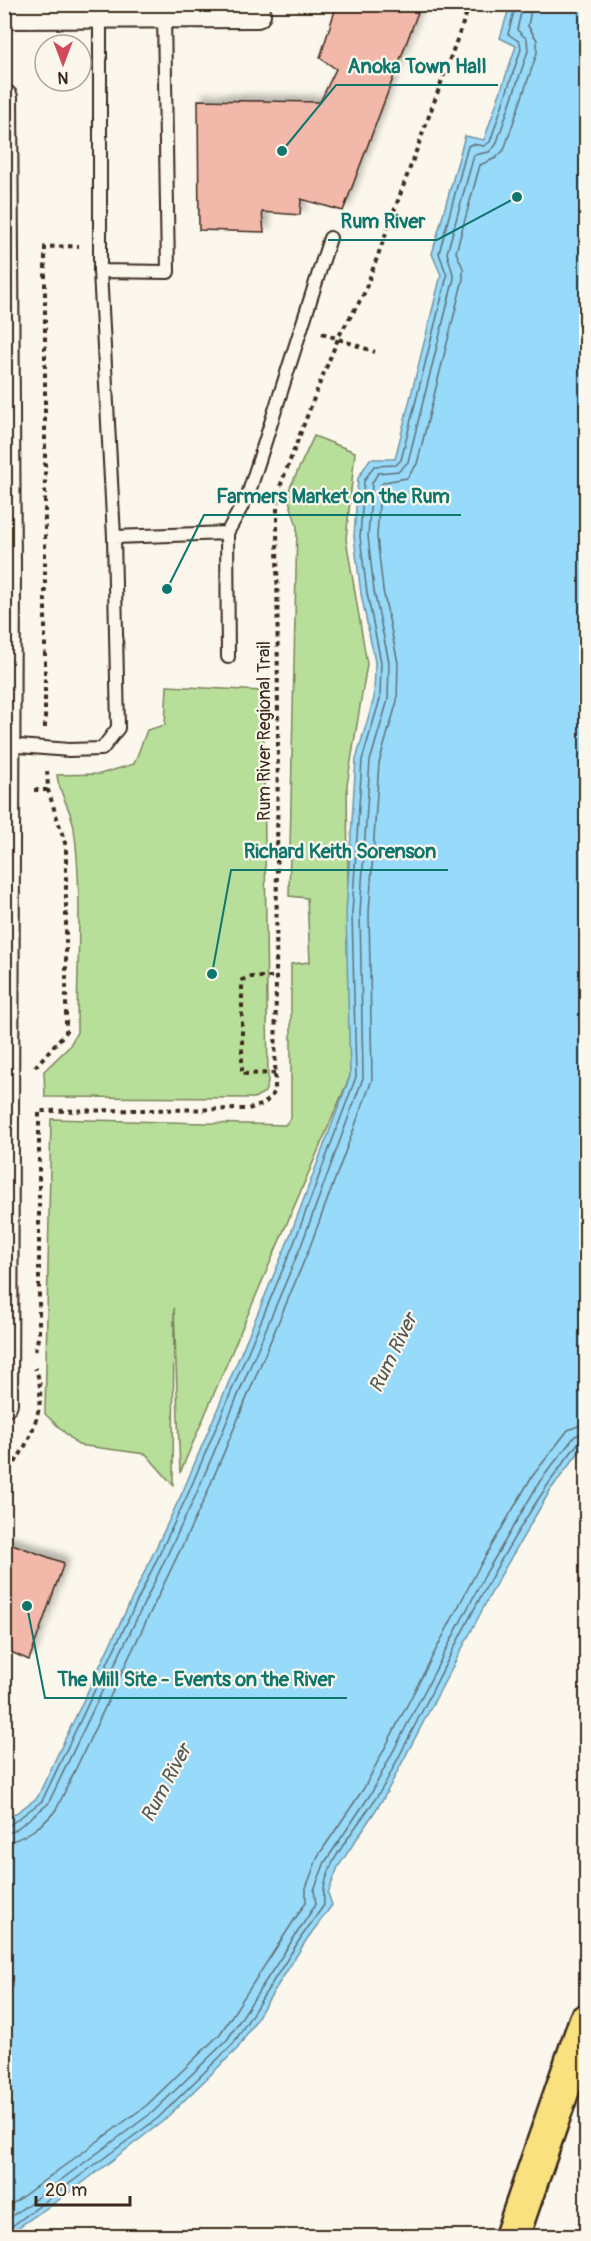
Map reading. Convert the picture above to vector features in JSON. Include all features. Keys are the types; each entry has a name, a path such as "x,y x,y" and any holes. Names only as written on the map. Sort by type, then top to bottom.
{"highway":[{"path":"512,2236 586,2021"}],"street":[{"path":"5,4 4,17 164,14 261,8"},
{"path":"4,98 4,1403"}],"lane":[{"path":"5,745 69,750 102,749 118,728 114,537 99,247 100,14"},
{"path":"100,271 168,272 164,14"},
{"path":"228,657 227,532 248,495 330,238"},
{"path":"114,537 227,532"}],"path":[{"name":"Rum River Regional Trail","path":"39,1111 248,1109 264,1104 275,1092 277,508 279,489 338,339 363,296 470,4"},
{"path":"44,716 45,247 99,247"},
{"path":"338,339 375,352"},
{"path":"33,1070 66,1032 66,846 48,790"},
{"path":"275,1073 242,1074 242,980 250,977 277,977"},
{"path":"33,1357 39,1334 39,1111 36,1100"},
{"path":"4,1477 22,1455 37,1411 39,1377 34,1366"}],"green space":[{"path":"314,436 355,452 346,539 367,664 347,785 350,1076 180,1473 174,1308 173,1485 146,1454 78,1445 45,1414 51,1119 285,1125 291,1118 291,964 310,962 307,898 289,896 297,526 287,494"},
{"path":"167,686 263,691 268,1083 265,1092 254,1098 45,1097 44,1071 69,1047 77,1032 79,904 77,853 73,821 57,775 100,774 134,764 147,730 165,725"}],"water":[{"name":"Rum River","path":"510,5 586,5 586,1443 551,1489 498,1580 383,1799 338,1867 328,1893 332,1905 307,1939 238,2048 162,2122 72,2191 5,2236 5,1821 37,1798 183,1491 288,1241 350,1076 346,913 356,759 374,698 375,662 361,594 354,537 358,478 370,459 395,459 441,275 432,254 465,136 484,140 516,46 500,38"}],"building":[{"path":"337,4 421,4 343,211 301,199 300,215 262,212 264,232 199,230 198,100 320,102 336,69 320,58"},
{"path":"4,1541 64,1563 29,1660 4,1649"}],"place":[{"name":"Anoka Town Hall","path":"282,151"},
{"name":"Rum River","path":"517,197"},
{"name":"Farmers Market on the Rum","path":"167,589"},
{"name":"Richard Keith Sorenson","path":"212,974"},
{"name":"The Mill Site - Events on the River","path":"27,1606"}]}
